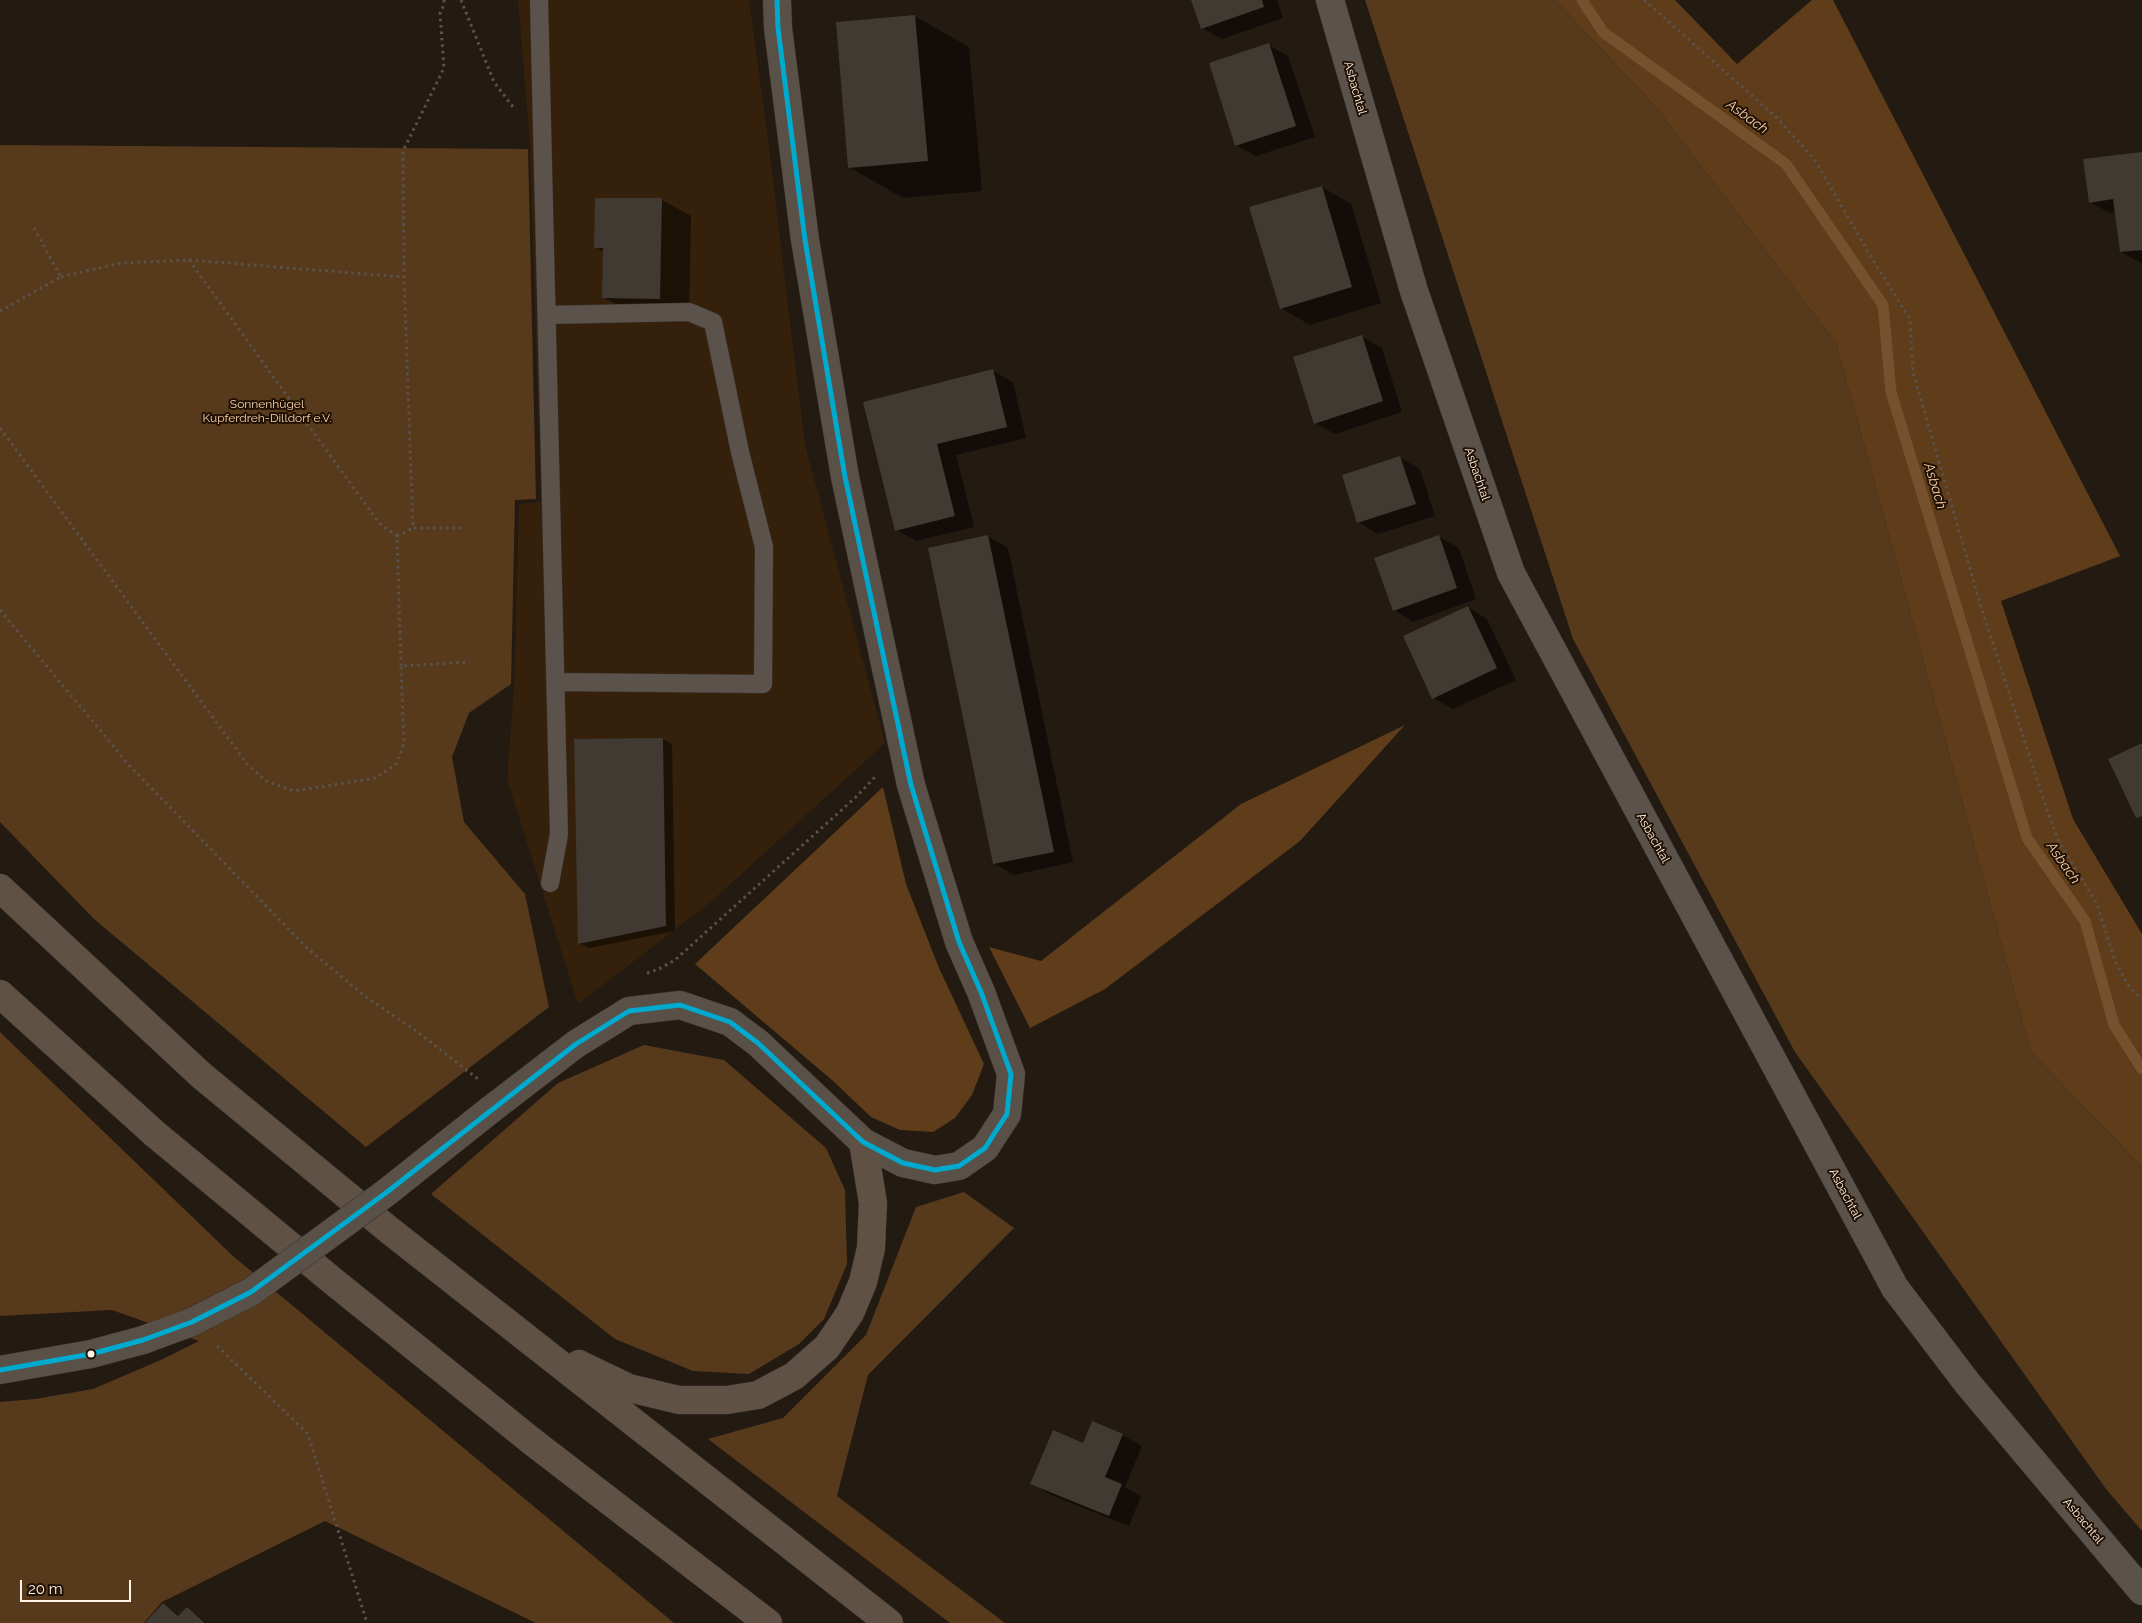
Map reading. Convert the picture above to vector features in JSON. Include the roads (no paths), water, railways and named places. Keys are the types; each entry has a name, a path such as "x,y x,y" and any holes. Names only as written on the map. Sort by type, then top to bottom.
{"highway":[{"path":"0,888 202,1076 389,1230 889,1623"},
{"path":"0,994 155,1134 334,1282 534,1443 768,1623"},
{"path":"532,1341 630,1388 679,1400 728,1400 758,1395 794,1376 827,1347 850,1313 863,1282 871,1248 873,1203 863,1142"}],"main road":[{"path":"0,1370 91,1354 144,1340 192,1322 251,1292 387,1192 576,1044 629,1011 680,1005 730,1022 758,1043 863,1142 904,1162 935,1170 959,1166 985,1148 1007,1114 1011,1074 981,992 959,942 911,786 842,458 805,240 778,28 777,0"}],"street":[{"name":"Asbachtal","path":"1330,0 1414,291 1511,573 1895,1288 1968,1384 2142,1591"}],"lane":[{"path":"539,0 559,834 550,883"},
{"path":"547,315 689,312 713,322 740,452 764,547 762,684 556,682"}],"waterway":[{"name":"Asbach","path":"1582,0 1603,32 1786,164 1883,305 1891,392 2027,838 2085,921 2114,1025 2142,1069"}],"park label":[{"name":"Sonnenhügel Kupferdreh-Dilldorf e.V.","path":"267,411"}]}
